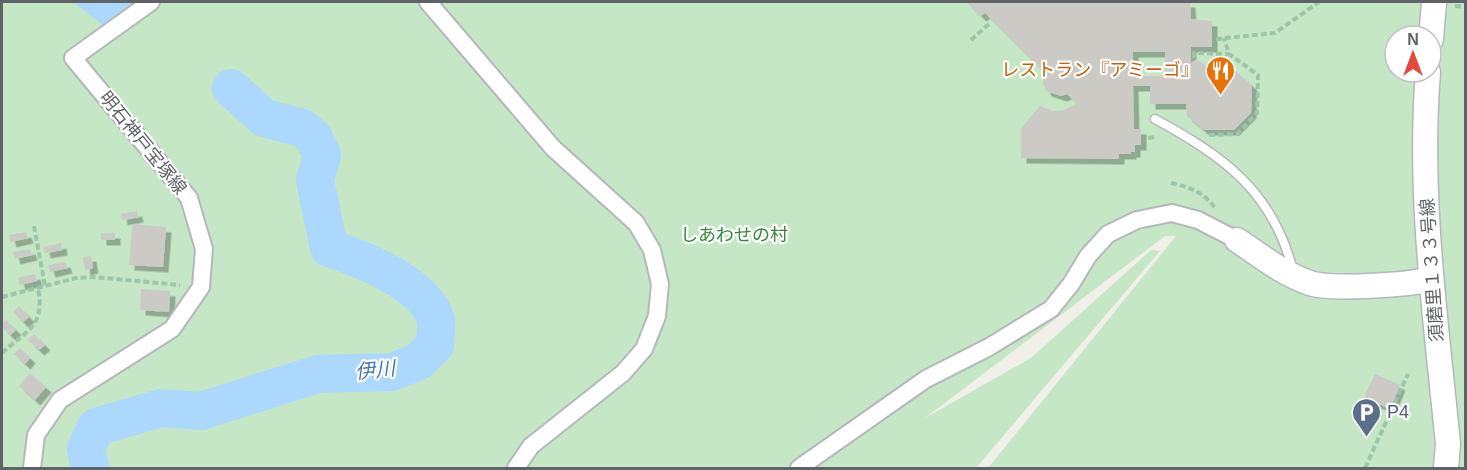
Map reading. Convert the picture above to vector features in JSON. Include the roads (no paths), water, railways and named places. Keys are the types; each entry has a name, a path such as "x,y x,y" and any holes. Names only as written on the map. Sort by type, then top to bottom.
{"street":[{"name":"明石神戸宝塚線","path":"32,468 36,435 60,400 172,329 201,287 204,249 189,198 73,58 151,2"},
{"path":"428,2 553,148 636,224 652,250 660,284 657,316 644,349 623,374 531,446 516,468"},
{"path":"1436,24 1443,3"},
{"name":"須磨里１３３号線","path":"1428,84 1425,179 1431,279 1448,444 1446,468"},
{"path":"799,468 926,379 989,347 1051,309 1071,284 1088,256 1108,234 1137,220 1172,213 1198,220 1238,240 1294,277 1313,284 1408,285 1431,279"}],"lane":[{"path":"1155,119 1186,136 1236,170 1260,197 1288,249 1294,277"}],"water":[{"path":"73,2 137,2 104,26"}],"waterway":[{"name":"伊川","path":"90,468 86,448 96,427 161,408 201,411 318,374 392,372 419,361 435,345 436,321 430,308 420,296 407,285 375,266 329,248 315,180 322,155 314,138 303,128 264,118 231,88"}],"place":[{"name":"レストラン『アミーゴ』","path":"1220,96"},
{"name":"P4","path":"1366,438"}],"park label":[{"name":"しあわせの村","path":"734,235"}]}
